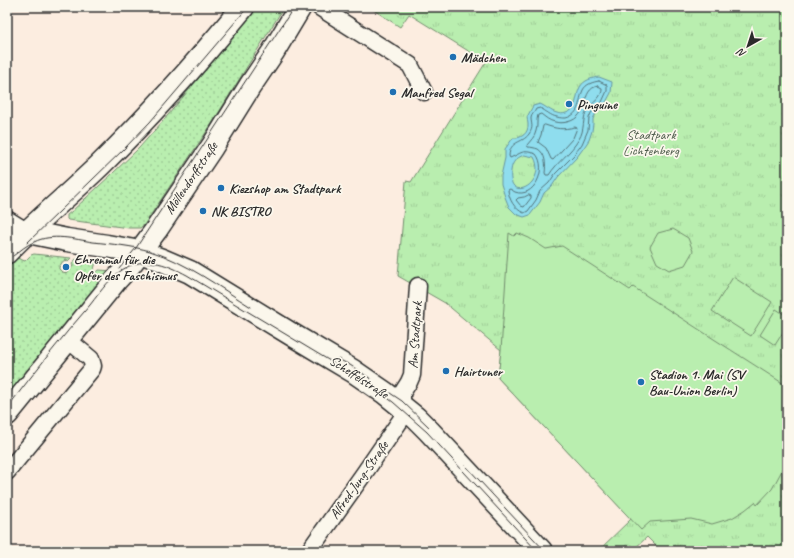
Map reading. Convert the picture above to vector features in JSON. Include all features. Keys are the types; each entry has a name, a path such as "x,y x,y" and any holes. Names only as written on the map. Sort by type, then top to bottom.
{"main road":[{"path":"7,252 100,165 159,105 191,70 243,7"},
{"name":"Möllendorffstraße","path":"7,414 67,339 129,266 156,230 212,147 300,7"},
{"name":"Scheffelstraße","path":"28,232 140,252 162,260 190,272 353,371 381,390 416,418 541,551"}],"street":[{"path":"319,7 410,66 424,92"},
{"path":"7,219 28,232"},
{"name":"Am Stadtpark","path":"402,406 402,394 412,375 418,286"},
{"path":"7,472 92,369 93,366 91,359 67,339"},
{"name":"Alfred-Jung-Straße","path":"309,551 402,418 402,406"}],"green space":[{"path":"258,7 284,7 211,125 144,225 140,228 129,228 68,220 67,215 139,148"},
{"name":"Stadtpark Lichtenberg","path":"369,7 787,7 787,551 661,551 647,537 632,551 598,551 631,519 498,378 501,350 445,303 398,276 406,181 411,182 486,62 409,14 400,27"},
{"path":"673,229 688,238 693,251 685,265 669,270 657,263 650,247 658,233"},
{"name":"Stadion 1. Mai (SV Bau-Union Berlin)","path":"509,233 514,236 517,233 529,238 546,249 562,246 630,290 633,287 787,386 787,392 784,396 787,404 787,461 772,489 757,505 755,502 732,518 712,524 691,519 650,522 641,530 498,378"},
{"path":"34,254 71,258 68,261 64,261 59,267 62,272 67,273 73,266 72,264 76,259 96,262 94,269 97,272 99,270 113,271 7,402 7,268 17,258 25,261"},
{"path":"733,277 772,302 751,336 712,311"},
{"path":"776,309 787,316 787,326 775,345 760,335"}],"water":[{"path":"599,77 612,82 611,93 605,104 593,119 592,131 589,140 577,157 544,193 540,202 530,215 524,217 516,214 509,207 501,184 505,149 513,138 519,138 526,133 528,127 527,117 533,106 540,104 559,114 564,114 573,109 580,87 588,80","holes":["524,155 534,157 537,167 536,175 532,182 526,187 520,189 515,187 511,181 513,163"]}],"tram line":[{"path":"27,243 150,122 248,7"},
{"path":"119,269 136,248 294,7"},
{"path":"13,256 31,243 41,239 56,237 143,249 189,268 251,307"},
{"path":"7,408 112,278 123,269 137,263 159,263 187,275 370,385 393,402 427,432 537,551"},
{"path":"338,359 371,379"},
{"path":"390,393 402,401 429,427"},
{"path":"466,466 545,551"}],"place":[{"name":"Mädchen","path":"453,57"},
{"name":"Manfred Segal","path":"393,92"},
{"name":"Pinguine","path":"569,104"},
{"name":"Kiezshop am Stadtpark","path":"221,188"},
{"name":"NK BISTRO","path":"203,211"},
{"name":"Ehrenmal für die Opfer des Faschismus","path":"66,267"},
{"name":"Hairtuner","path":"446,371"},
{"name":"Stadion 1. Mai (SV Bau-Union Berlin)","path":"641,382"}]}
